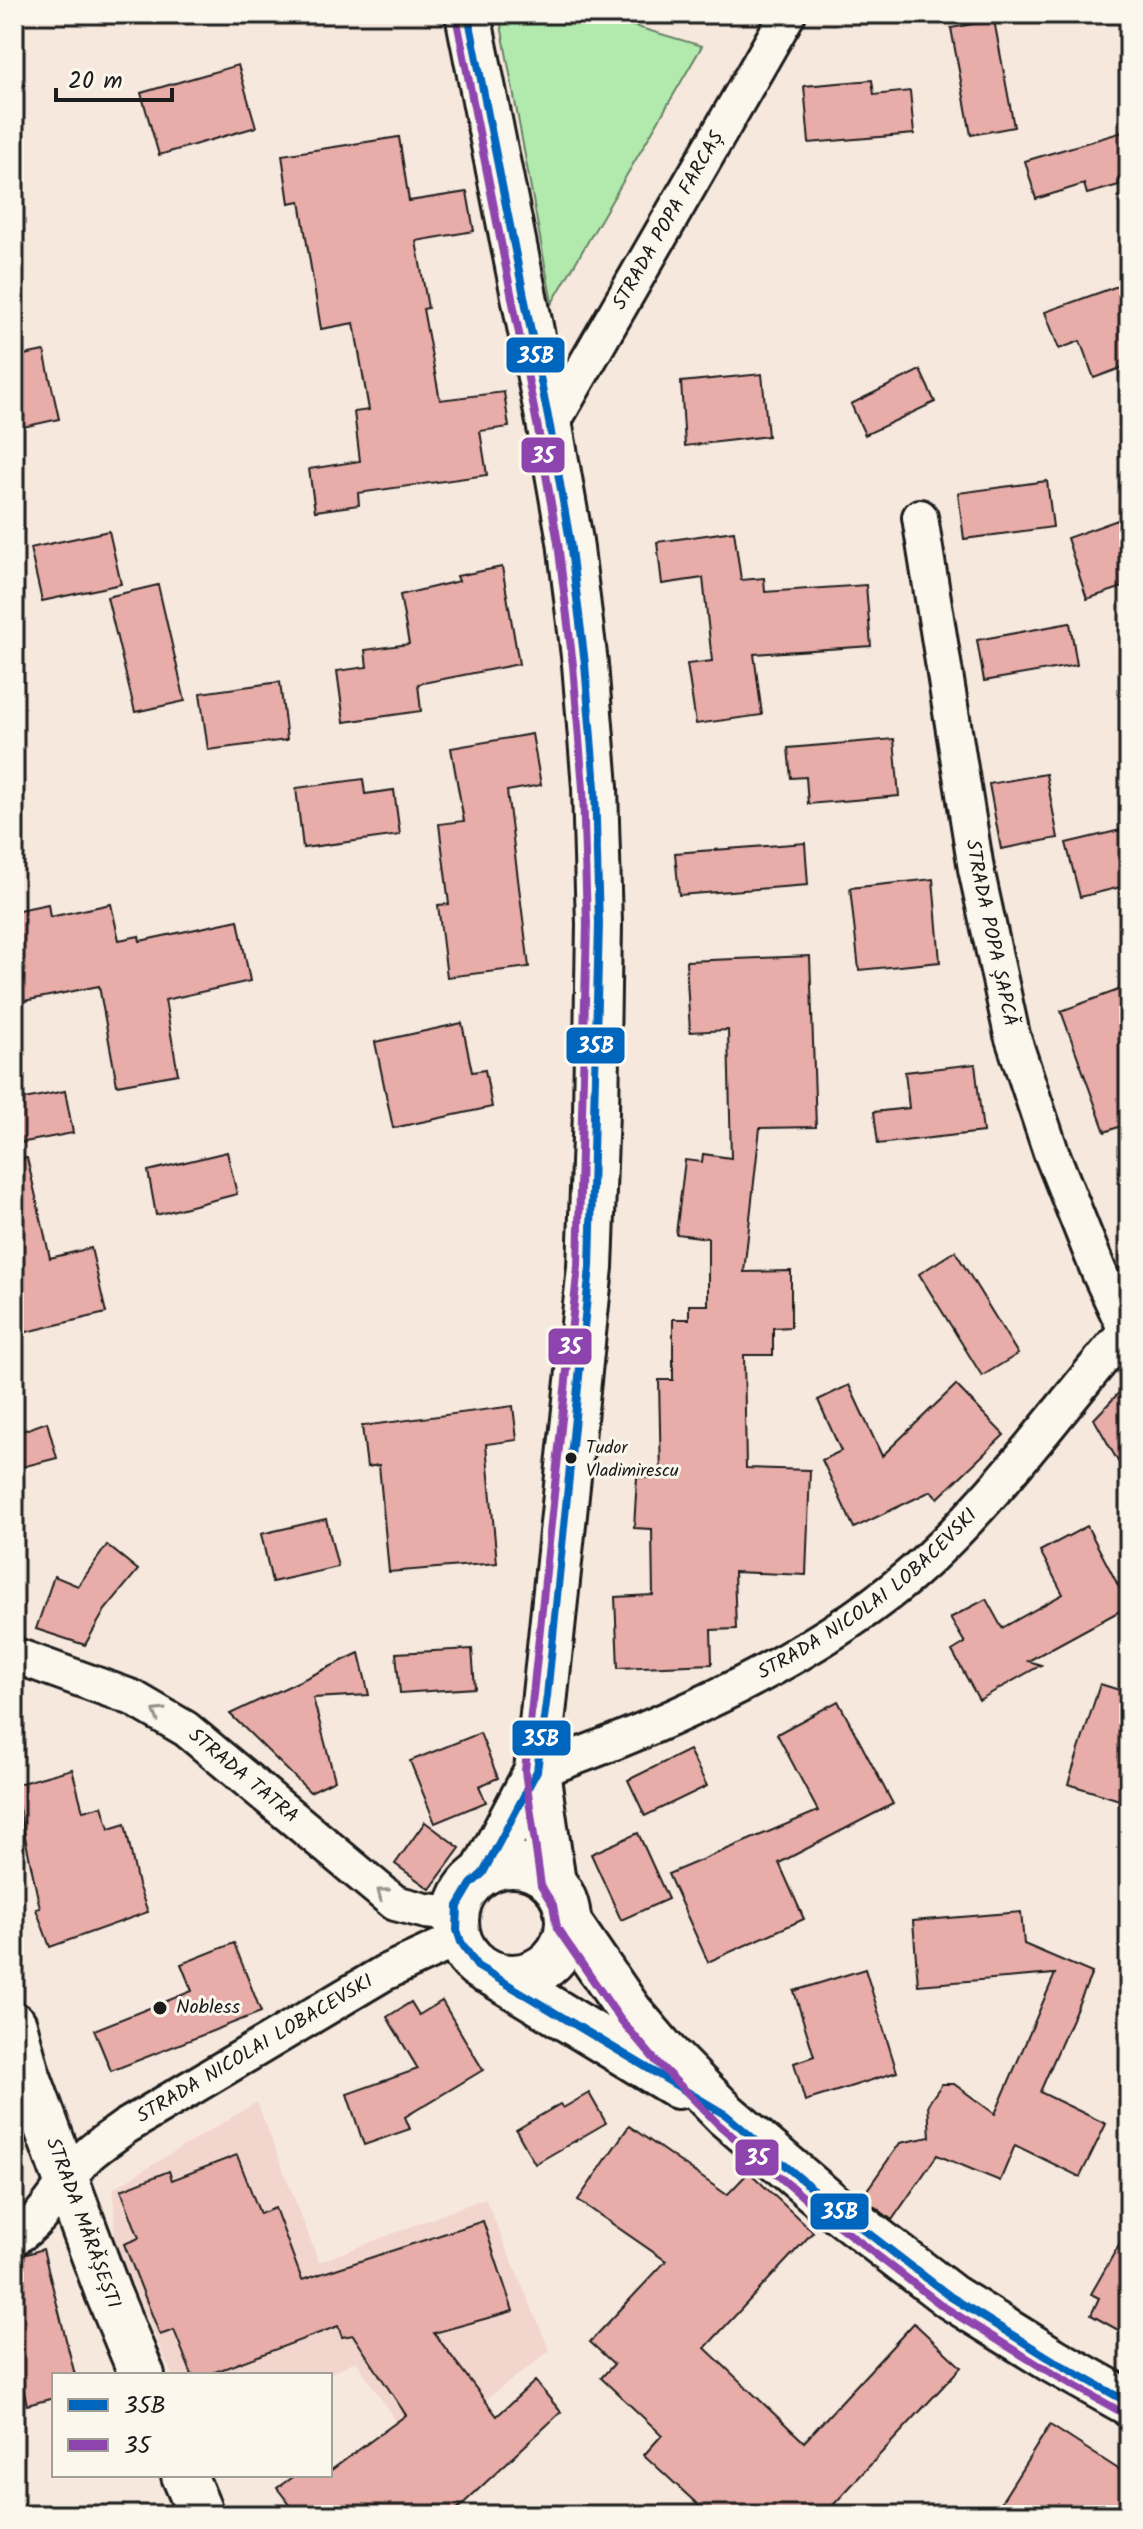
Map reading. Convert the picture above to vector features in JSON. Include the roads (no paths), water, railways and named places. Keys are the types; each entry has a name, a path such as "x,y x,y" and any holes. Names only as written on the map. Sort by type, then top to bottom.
{"street":[{"path":"468,14 570,541 585,664 595,787 599,924 590,1267 537,1771 565,1938 558,1954 545,1967 521,1976 495,1975"},
{"name":"STRADA POPA FARCAȘ","path":"550,427 788,14"},
{"name":"STRADA POPA ȘAPCĂ","path":"920,517 976,869 994,964 1012,1035 1051,1152 1099,1272 1128,1328"},
{"name":"STRADA NICOLAI LOBACEVSKI","path":"537,1771 615,1743 736,1686 858,1615 925,1562 983,1501 1128,1328"},
{"name":"STRADA TATRA","path":"14,1655 133,1698 186,1729 395,1903 426,1911 457,1926"},
{"path":"483,1873 537,1771"},
{"path":"726,2115 477,1966 457,1926 461,1897 470,1884 483,1873 501,1866 520,1865 538,1871 630,2012 664,2052 726,2115 829,2203 951,2297 1129,2403"},
{"name":"STRADA NICOLAI LOBACEVSKI","path":"14,2238 46,2213 67,2180 89,2154 125,2127 457,1926"},
{"name":"STRADA MĂRĂȘEȘTI","path":"14,2025 27,2074 108,2293 141,2373"},
{"path":"185,2477 201,2515"}],"place":[{"name":"Tudor Vladimirescu","path":"571,1458"},
{"name":"Nobless","path":"160,2008"}]}
